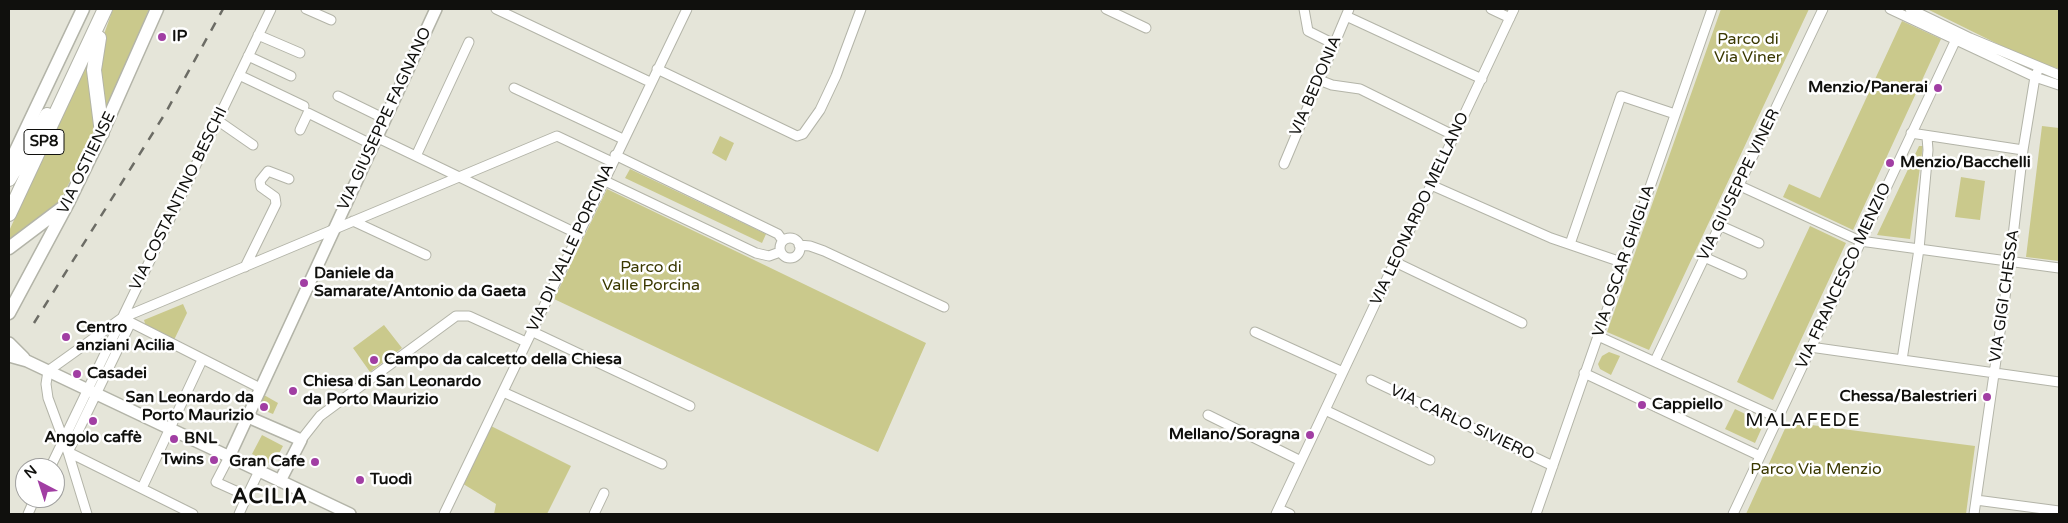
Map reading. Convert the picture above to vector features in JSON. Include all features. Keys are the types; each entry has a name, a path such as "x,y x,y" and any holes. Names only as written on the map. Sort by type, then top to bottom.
{"main road":[{"path":"9,165 82,9"},
{"path":"102,133 94,67 97,44 106,9"},
{"name":"SP8","path":"9,214 106,9"},
{"name":"VIA OSTIENSE","path":"10,313 68,203 102,133 157,9"},
{"path":"9,179 78,68"},
{"path":"9,248 26,233 68,203"}],"street":[{"name":"VIA COSTANTINO BESCHI","path":"92,392 122,318 271,9"},
{"path":"306,9 331,20"},
{"name":"VIA GIUSEPPE FAGNANO","path":"229,457 436,9"},
{"path":"496,9 650,82"},
{"path":"657,69 797,136 803,134 820,110 836,76 862,9"},
{"path":"1106,9 1146,28"},
{"path":"1304,9 1308,32 1334,44"},
{"path":"1491,9 1510,18"},
{"name":"VIA LEONARDO MELLANO","path":"1277,512 1514,9"},
{"name":"VIA OSCAR GHIGLIA","path":"1536,514 1712,9"},
{"name":"VIA GIUSEPPE VINER","path":"1655,361 1823,9"},
{"path":"1890,9 2059,75"},
{"path":"1910,9 2035,78 2059,84"},
{"name":"VIA DI VALLE PORCINA","path":"444,514 684,10"},
{"path":"1348,12 1482,79"},
{"name":"VIA BEDONIA","path":"1284,164 1348,12"},
{"path":"258,35 300,53"},
{"name":"VIA FRANCESCO MENZIO","path":"1733,514 1957,36"},
{"path":"416,156 470,42"},
{"path":"248,56 292,76"},
{"name":"VIA GIGI CHESSA","path":"1974,514 2024,150 2035,78 2040,68"},
{"path":"239,75 304,106"},
{"path":"1319,80 1332,85 1360,89 1455,136"},
{"path":"514,88 623,139"},
{"path":"338,96 385,119"},
{"path":"1570,244 1621,96 1675,114"},
{"path":"300,130 308,113 374,141 416,156 578,234"},
{"path":"217,120 253,145"},
{"path":"1911,133 1927,137 2024,150"},
{"path":"48,371 122,318 557,136 614,158 778,234 783,241"},
{"path":"1902,360 1919,249 1928,150 1927,137"},
{"path":"245,267 276,204 275,196 261,187 260,182 268,170 289,179"},
{"path":"603,180 756,253 769,256 780,252"},
{"path":"1431,185 1551,238 1624,263"},
{"path":"1738,185 1860,241 2059,268"},
{"path":"353,221 426,255"},
{"path":"1719,225 1759,243"},
{"path":"783,241 791,238 799,245 810,246 824,251 944,307"},
{"path":"780,252 783,241"},
{"path":"780,252 785,257 793,258 799,253 799,245"},
{"path":"1704,257 1742,274"},
{"path":"1396,262 1522,323"},
{"path":"280,481 301,440 320,416 456,316 469,316 526,342"},
{"path":"122,318 130,324 260,388"},
{"path":"54,458 62,441 130,324"},
{"path":"531,331 690,406"},
{"path":"1255,332 1343,372"},
{"path":"1598,336 1778,418"},
{"path":"9,343 27,361"},
{"path":"1810,347 2059,382"},
{"path":"9,356 27,361 350,514"},
{"path":"142,488 202,360"},
{"path":"48,371 48,398 62,441 68,452 86,514"},
{"path":"1584,373 1760,456"},
{"name":"VIA CARLO SIVIERO","path":"1371,380 1553,466"},
{"path":"68,452 92,392"},
{"path":"503,392 662,464"},
{"path":"1325,410 1430,460"},
{"path":"1208,415 1301,461"},
{"path":"248,417 301,440"},
{"path":"68,452 193,514"},
{"path":"229,457 216,482 247,496"},
{"path":"239,514 259,471"},
{"path":"594,514 604,493"},
{"path":"1976,500 2059,512"},
{"path":"1277,512 1290,514"}],"green space":[{"path":"113,9 149,9 105,118 98,51"},
{"name":"Parco di Via Viner","path":"1721,9 1809,9 1649,350 1607,332"},
{"path":"1927,9 2059,9 2059,69 2026,58"},
{"path":"1902,21 1941,39 1853,230 1783,197 1789,184 1820,198"},
{"path":"88,59 87,74 95,119 92,138 60,201 9,242 9,231"},
{"path":"2042,126 2059,128 2059,261 2026,257"},
{"path":"720,136 734,143 726,161 712,153"},
{"path":"1919,146 1923,146 1910,239 1877,235"},
{"path":"630,169 766,234 762,243 625,178"},
{"path":"1961,177 1985,181 1980,220 1955,217"},
{"name":"Parco di Valle Porcina","path":"607,189 926,343 878,452 554,299"},
{"path":"1810,226 1846,243 1773,400 1737,382"},
{"path":"183,304 187,313 174,340 147,330 144,320"},
{"name":"Campo da calcetto della Chiesa","path":"384,325 402,348 370,372 353,348"},
{"path":"1609,352 1620,356 1611,375 1600,369 1598,364 1602,356"},
{"path":"264,395 278,403 273,414 258,408"},
{"path":"1735,409 1764,423 1755,443 1725,429"},
{"name":"Parco Via Menzio","path":"1788,422 1975,446 1966,514 1746,514"},
{"path":"487,424 571,466 547,514 494,514 496,504 460,482"},
{"path":"262,435 283,446 273,465 252,454"}],"railway":[{"path":"34,323 166,112 223,9"}],"place":[{"name":"IP","path":"162,37"},
{"name":"Menzio/Panerai","path":"1938,88"},
{"name":"Menzio/Bacchelli","path":"1890,163"},
{"name":"Daniele da Samarate/Antonio da Gaeta","path":"304,283"},
{"name":"Centro anziani Acilia","path":"66,337"},
{"name":"Campo da calcetto della Chiesa","path":"374,360"},
{"name":"Casadei","path":"77,374"},
{"name":"Chiesa di San Leonardo da Porto Maurizio","path":"293,391"},
{"name":"Chessa/Balestrieri","path":"1987,397"},
{"name":"Cappiello","path":"1642,405"},
{"name":"San Leonardo da Porto Maurizio","path":"264,407"},
{"name":"Angolo caffè","path":"93,421"},
{"name":"Mellano/Soragna","path":"1310,435"},
{"name":"BNL","path":"174,439"},
{"name":"Twins","path":"214,460"},
{"name":"Gran Cafe","path":"315,462"},
{"name":"Tuodì","path":"360,480"}],"district":[{"name":"MALAFEDE","path":"1803,421"},
{"name":"ACILIA","path":"270,497"}]}
